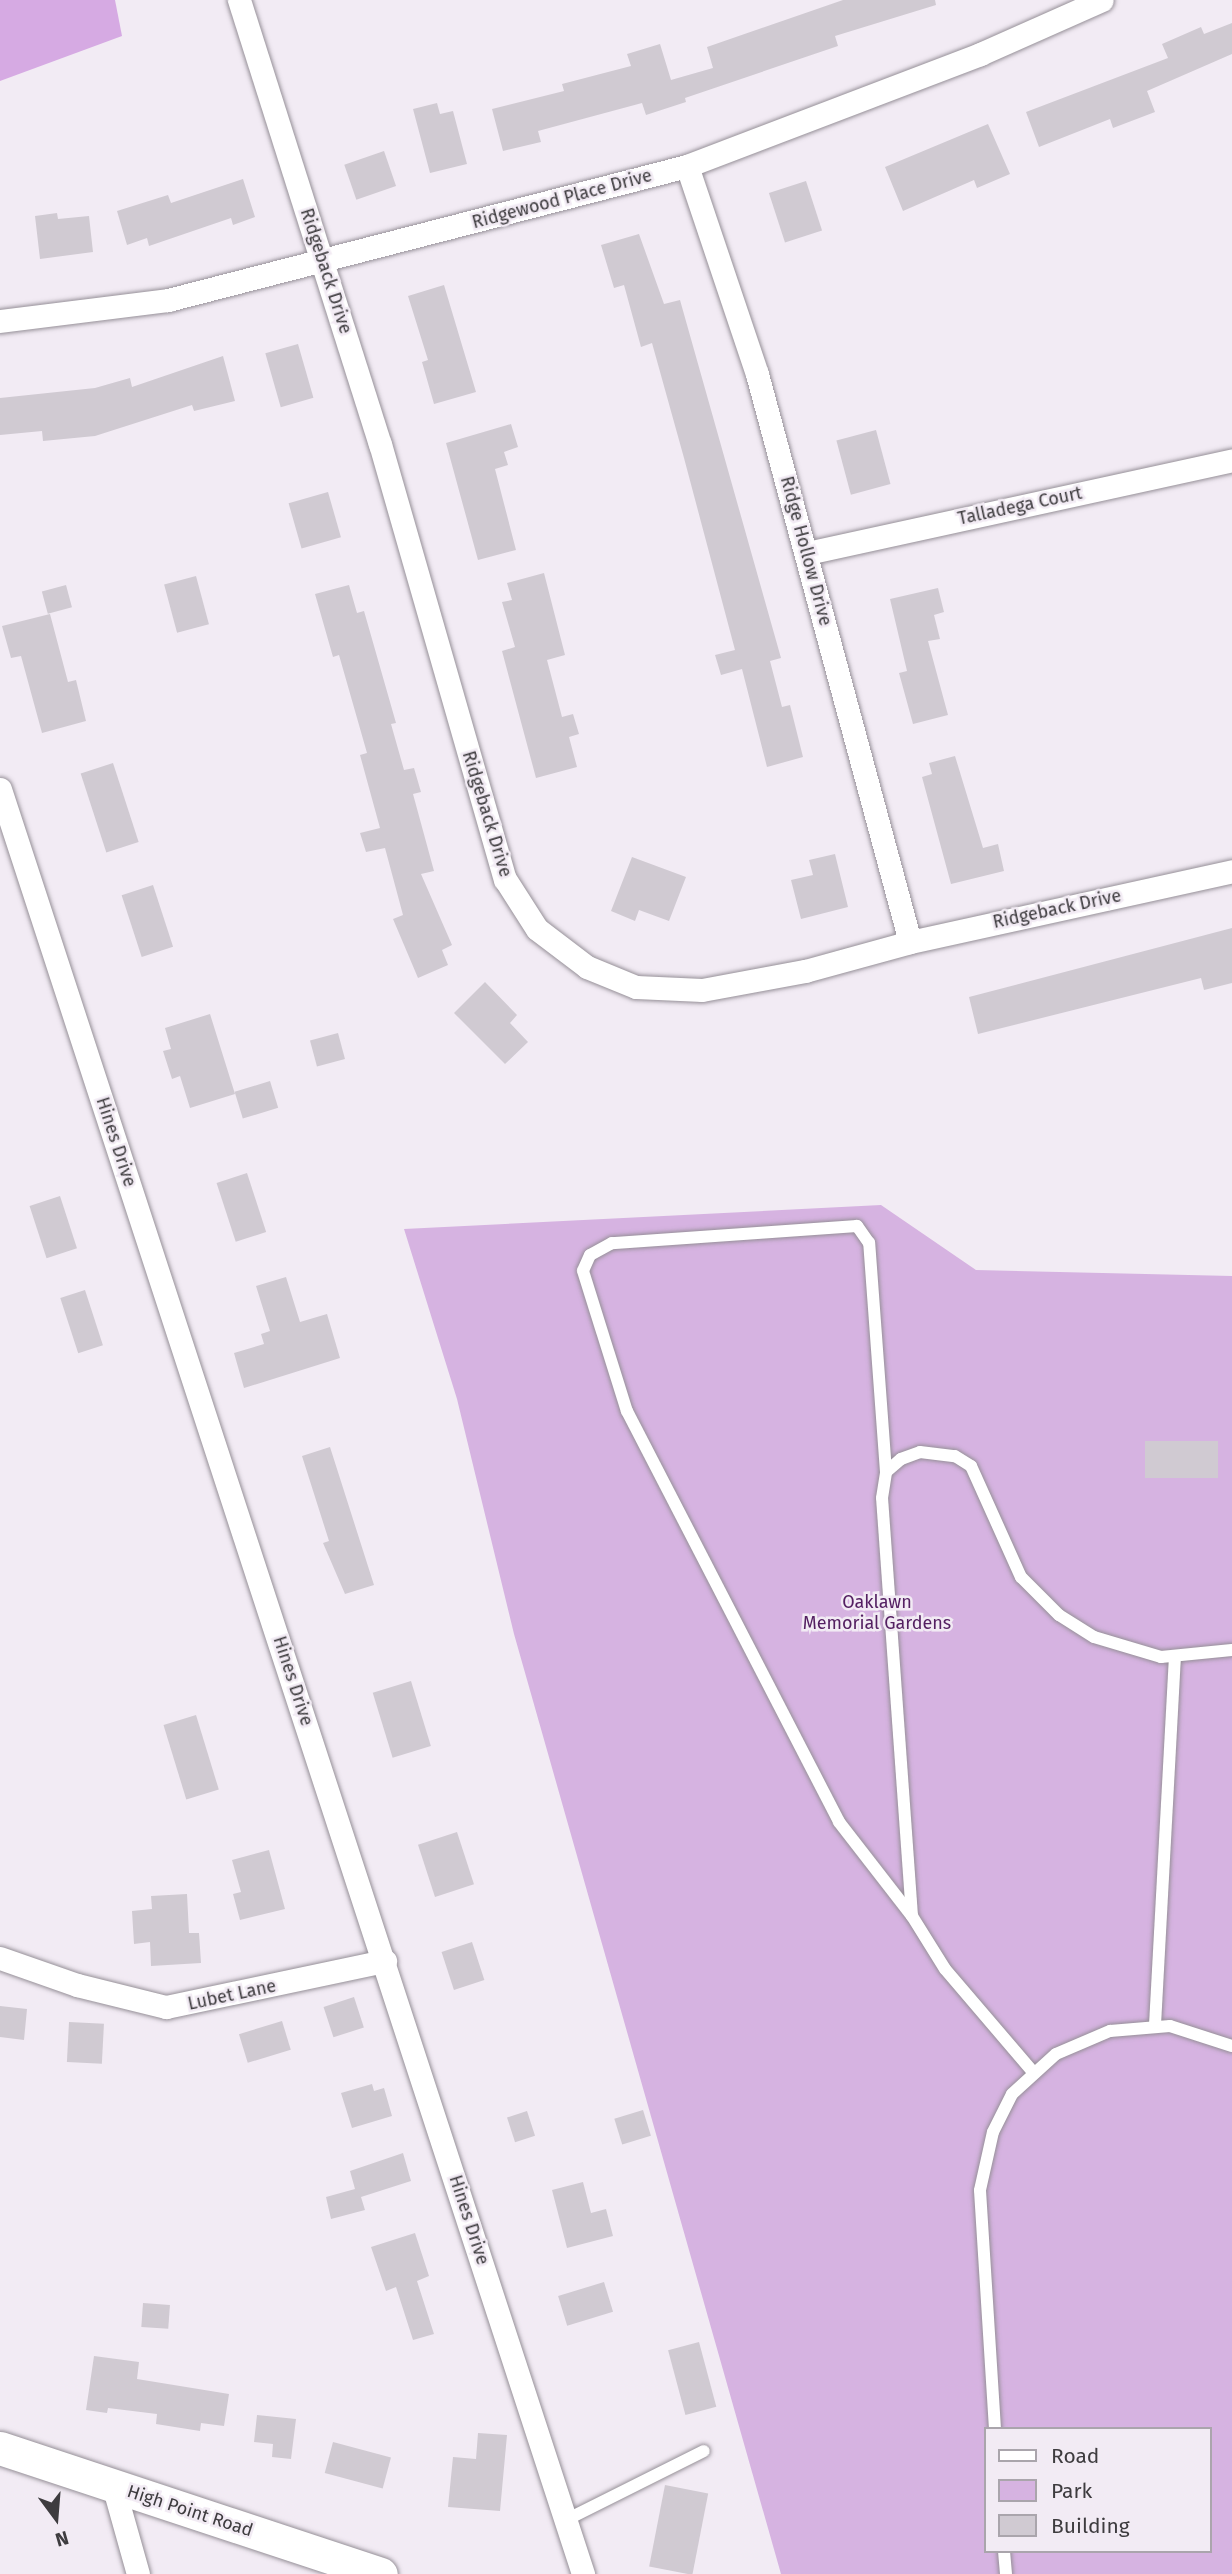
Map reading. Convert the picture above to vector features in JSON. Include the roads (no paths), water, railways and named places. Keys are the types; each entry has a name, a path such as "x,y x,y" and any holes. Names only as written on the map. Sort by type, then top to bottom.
{"main road":[{"name":"High Point Road","path":"0,2448 381,2574"}],"street":[{"name":"Ridgeback Drive","path":"239,0 265,94 324,262 505,879 537,929 587,967 636,987 702,990 805,971 910,942 1232,871"},
{"name":"Ridgewood Place Drive","path":"0,321 168,300 324,262 687,166 968,58 1102,0"},
{"name":"Ridge Hollow Drive","path":"687,166 757,374 910,942"},
{"name":"Talladega Court","path":"807,553 1232,460"},
{"name":"Hines Drive","path":"0,789 385,1961 583,2574"},
{"name":"Lubet Lane","path":"0,1958 77,1986 166,2007 385,1961"},
{"path":"113,2485 138,2574"}],"lane":[{"path":"912,1916 882,1498 886,1472 869,1243 857,1226 612,1243 590,1255 583,1271 626,1411 839,1822 912,1916 945,1969 1033,2072"},
{"path":"886,1472 901,1459 920,1452 967,1462 981,1481 1015,1568 1044,1602 1094,1637 1136,1651 1175,1657 1232,1650"},
{"path":"1155,2025 1175,1657"},
{"path":"995,2427 980,2190 999,2118 1033,2072 1056,2054 1094,2035 1155,2025 1186,2029 1232,2046"},
{"path":"566,2520 704,2451"},
{"path":"1004,2553 1006,2574"}],"park label":[{"name":"Oaklawn Memorial Gardens","path":"877,1613"}]}
